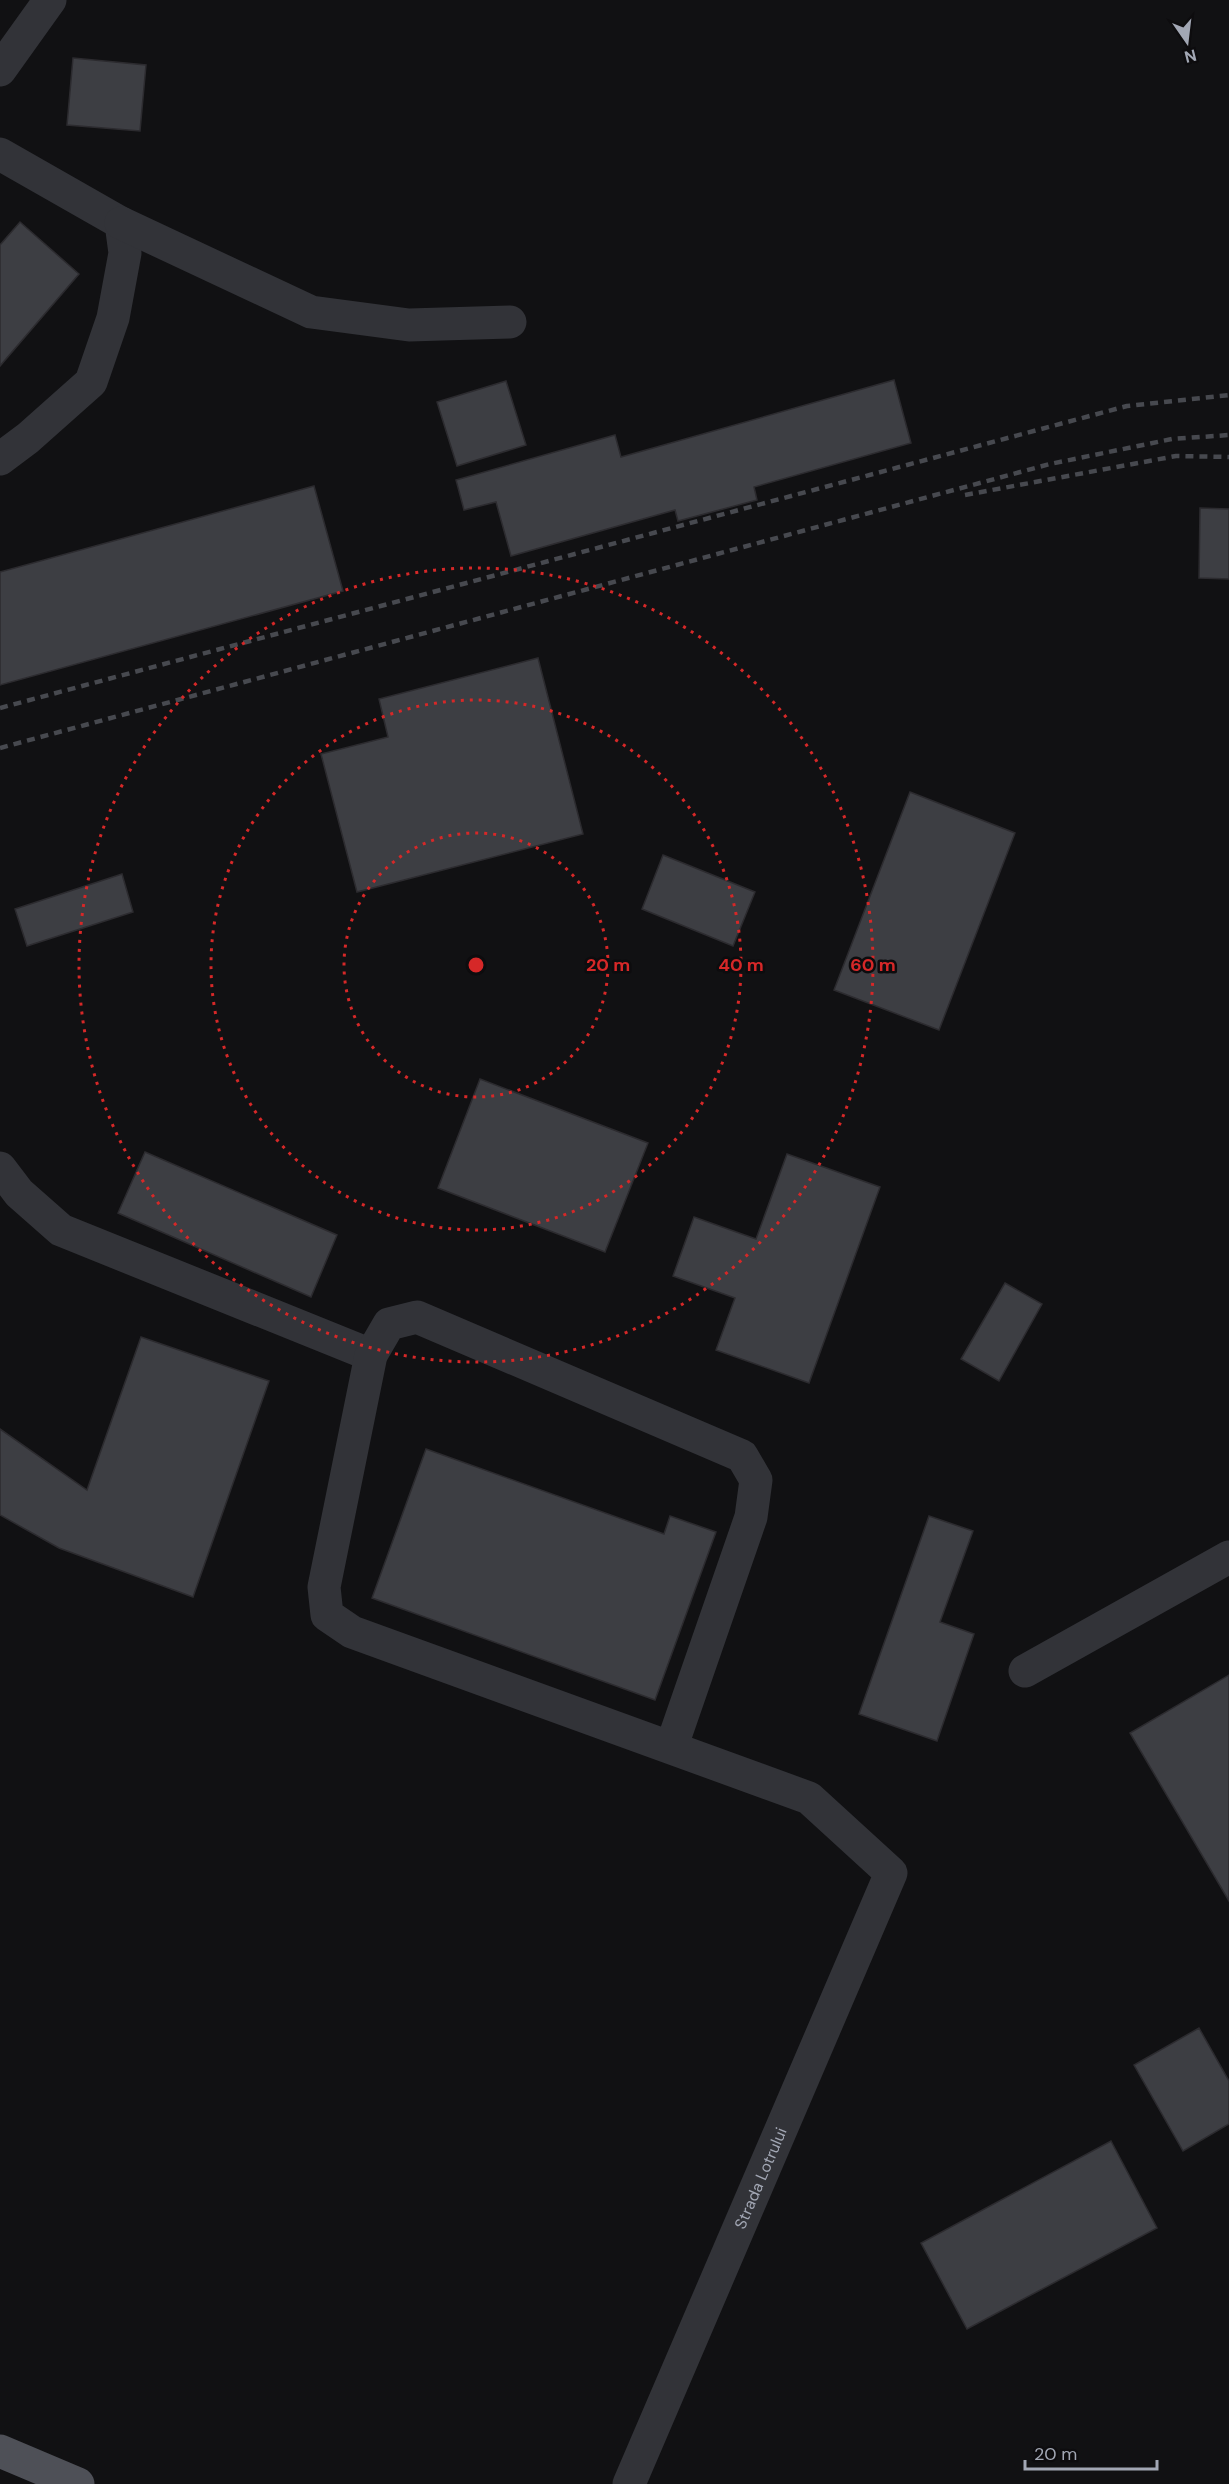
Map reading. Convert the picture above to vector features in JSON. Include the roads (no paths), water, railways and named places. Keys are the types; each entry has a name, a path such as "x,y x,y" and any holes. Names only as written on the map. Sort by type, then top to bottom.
{"main road":[{"path":"0,2451 78,2484"}],"street":[{"path":"0,70 50,0"},
{"path":"0,154 121,223 311,312 409,324 510,322"},
{"path":"0,459 28,438 90,382 115,307 125,254 121,223"},
{"path":"0,1168 19,1193 60,1230 371,1355"},
{"path":"417,1317 742,1456 756,1480 751,1517 670,1748 352,1632 327,1615 324,1587 371,1355 389,1324 417,1317"},
{"path":"1026,1671 1229,1557"},
{"name":"Strada Lotrului","path":"629,2484 891,1873 809,1798 670,1748"}],"railway":[{"path":"0,708 1127,406 1229,395"},
{"path":"0,748 1050,464 1172,439 1229,435"},
{"path":"965,495 1176,456 1229,457"}]}
